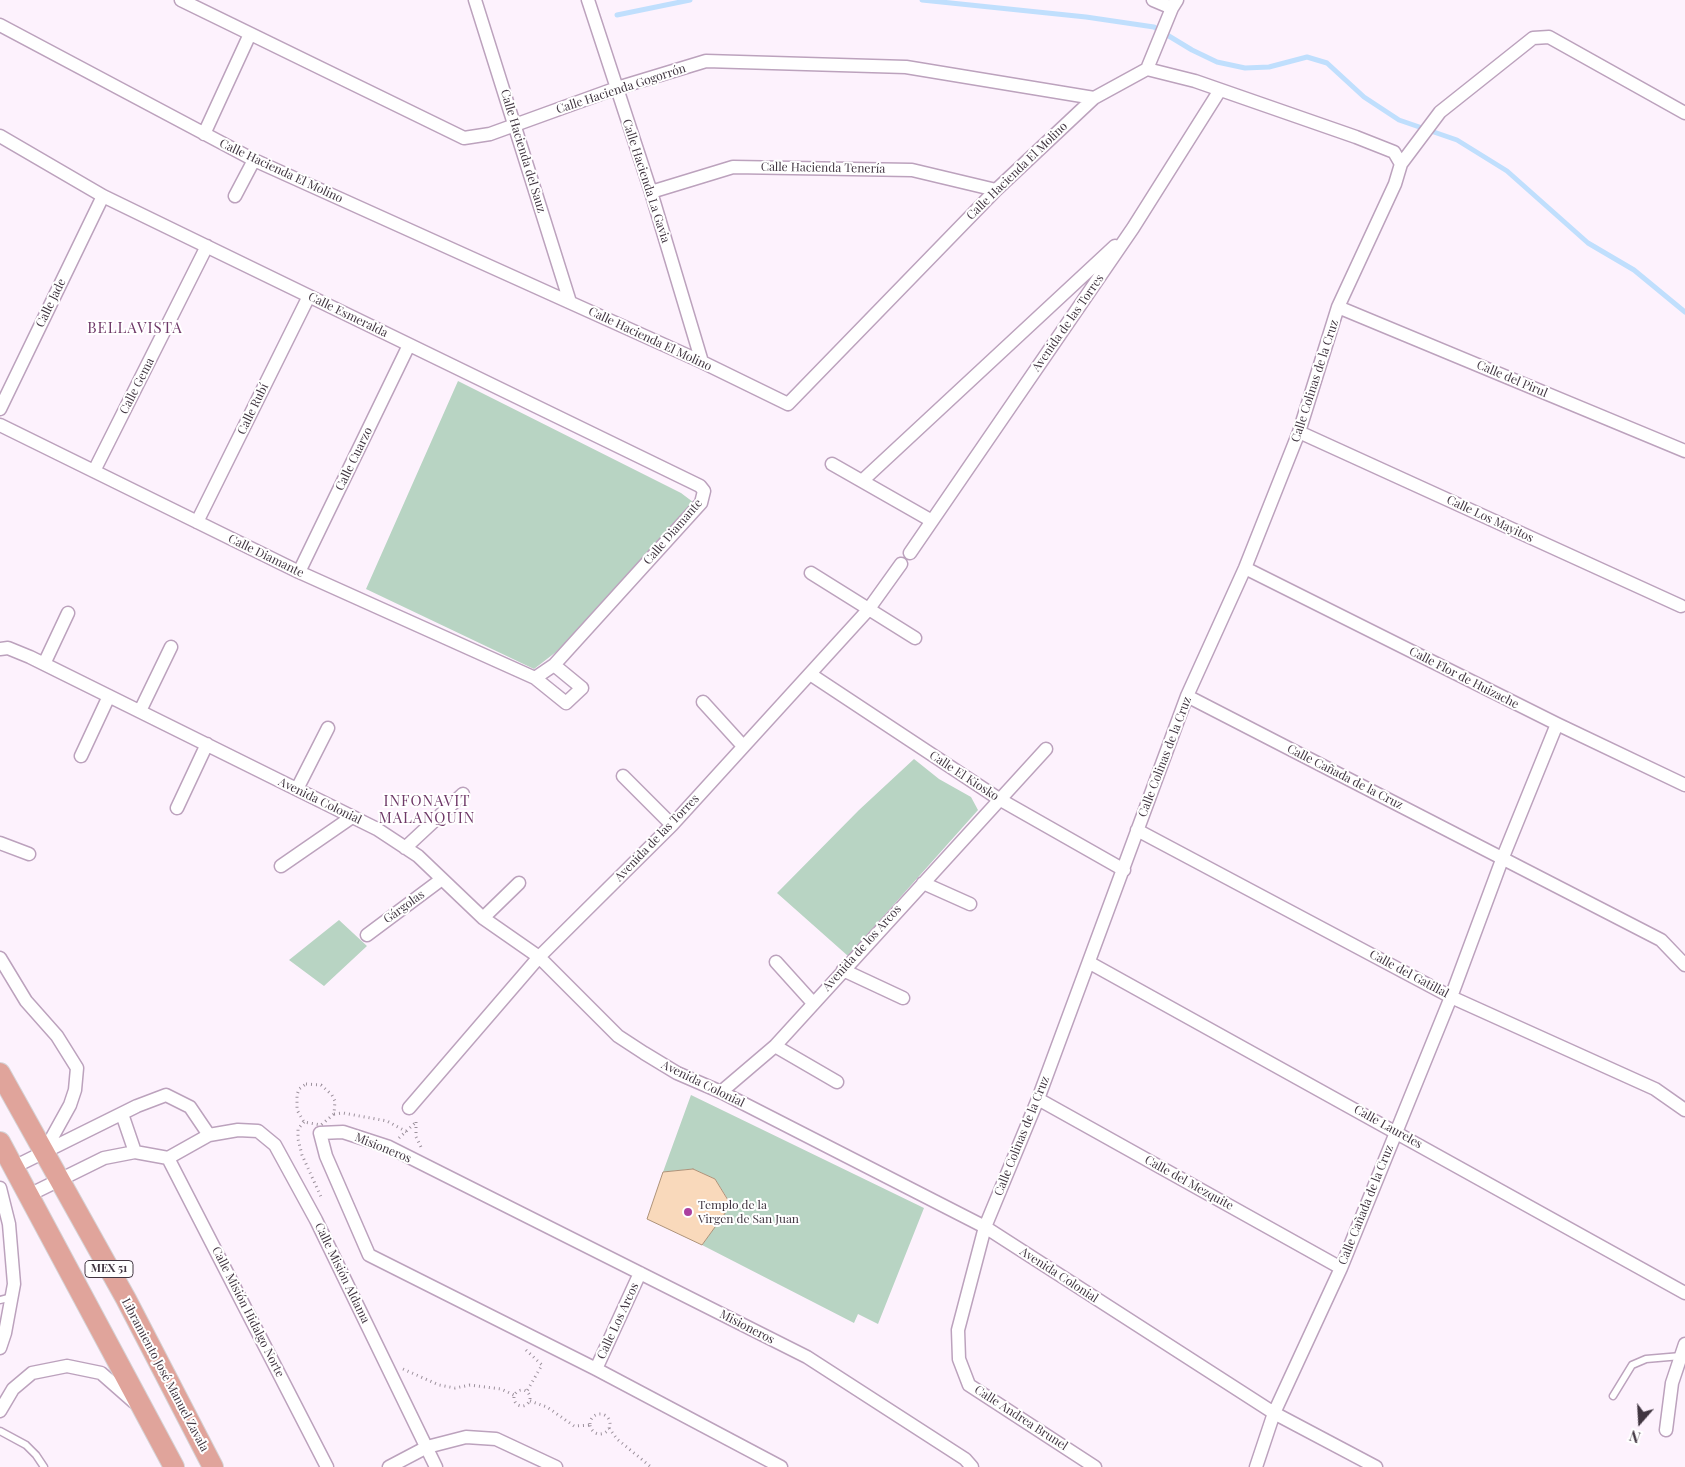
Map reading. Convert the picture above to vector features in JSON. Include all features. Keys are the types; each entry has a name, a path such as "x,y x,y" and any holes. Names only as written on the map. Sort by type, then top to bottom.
{"main road":[{"name":"Libramiento José Manuel Zavala","path":"0,1073 126,1299 213,1467"},
{"name":"MEX 51","path":"0,1142 174,1467"}],"street":[{"name":"Calle Hacienda Gogorrón","path":"181,0 464,138 490,134 617,88 706,61 906,67 1094,98"},
{"name":"Calle Hacienda del Sauz","path":"474,0 515,124 570,302"},
{"name":"Calle Hacienda La Gavia","path":"588,0 651,192 702,362"},
{"path":"1153,0 1175,4 1147,69 1220,90 1394,152 1401,164"},
{"name":"Calle Hacienda El Molino","path":"0,25 254,160 702,362 788,404 996,190 1094,98 1147,69"},
{"path":"204,134 250,34"},
{"name":"Calle Colinas de la Cruz","path":"959,1359 958,1330 985,1227 1038,1099 1090,963 1187,696 1245,568 1299,432 1338,307 1395,184 1401,164 1440,112 1533,38 1549,37 1685,113"},
{"name":"Avenida de las Torres","path":"910,553 1133,228 1220,90"},
{"name":"Calle Esmeralda","path":"0,137 103,196 700,486"},
{"path":"236,196 254,160"},
{"name":"Calle Hacienda Tenería","path":"651,192 733,167 912,170 996,190"},
{"name":"Calle Jade","path":"0,410 103,196"},
{"path":"862,481 1133,228"},
{"name":"Calle Gema","path":"94,471 207,246"},
{"name":"Calle Rubí","path":"197,522 309,296"},
{"name":"Calle del Pirul","path":"1338,307 1685,451"},
{"name":"Calle Cuarzo","path":"299,572 409,345"},
{"name":"Calle Diamante","path":"0,425 299,572 535,678 566,703 582,688 554,665"},
{"name":"Calle Los Mayitos","path":"1299,432 1681,606"},
{"path":"832,464 932,521"},
{"name":"Calle Diamante","path":"535,678 554,665 701,503 704,491 700,486"},
{"name":"Avenida de las Torres","path":"409,1108 539,957 672,825 868,610 901,564"},
{"name":"Calle Flor de Huizache","path":"1245,568 1557,724 1685,785"},
{"path":"811,573 915,638"},
{"path":"44,664 68,613"},
{"path":"140,711 171,647"},
{"name":"Avenida Colonial","path":"0,649 8,648 44,664 377,829 418,856 482,918 539,957 618,1036 677,1073 722,1092 985,1227 1274,1413 1376,1467"},
{"name":"Calle El Kiosko","path":"810,674 999,800 1124,870"},
{"path":"81,756 109,696"},
{"name":"Calle Cañada de la Cruz","path":"1187,696 1661,940 1685,965"},
{"path":"702,702 744,746"},
{"name":"Calle Cañada de la Cruz","path":"1256,1467 1274,1413 1340,1268 1451,997 1503,857 1557,724"},
{"path":"297,789 328,728"},
{"path":"177,808 207,744"},
{"name":"Avenida de los Arcos","path":"722,1092 775,1046 922,882 1046,749"},
{"path":"623,776 672,825"},
{"path":"405,848 463,794"},
{"path":"281,866 352,817"},
{"name":"Calle del Gatillal","path":"1137,830 1451,997 1655,1089 1685,1110"},
{"path":"0,843 29,854"},
{"name":"Gárgolas","path":"366,935 442,879"},
{"path":"922,882 970,904"},
{"path":"482,918 519,883"},
{"path":"0,958 26,1001 57,1036 77,1068 75,1090 70,1105 44,1152"},
{"path":"776,962 813,1003"},
{"name":"Calle Laureles","path":"1090,963 1685,1293"},
{"path":"843,970 903,998"},
{"path":"775,1046 837,1082"},
{"path":"14,1167 122,1114 166,1095 190,1107 209,1135"},
{"name":"Calle del Mezquite","path":"1038,1099 1340,1268"},
{"path":"122,1114 135,1152"},
{"name":"Calle Misión Aldama","path":"168,1158 209,1135 238,1130 258,1131 275,1145 316,1220 436,1467"},
{"name":"Misioneros","path":"777,1466 596,1369 369,1254 326,1156 320,1133 343,1132 389,1147 807,1357 965,1464"},
{"path":"29,1195 104,1158 135,1152 168,1158"},
{"name":"Calle Misión Hidalgo Norte","path":"168,1158 327,1467"},
{"path":"0,1188 9,1224 14,1284 6,1299 0,1348"},
{"name":"Calle Los Arcos","path":"596,1369 640,1273"},
{"path":"1666,1430 1672,1383 1683,1350"},
{"name":"Calle Andrea Brunel","path":"959,1359 969,1385 1096,1467"},
{"path":"0,1411 13,1389 32,1373 68,1366 101,1373 144,1410"},
{"path":"389,1467 426,1447 466,1437 496,1439 542,1464 556,1467"}],"lane":[{"path":"1613,1396 1632,1364 1683,1350"},
{"path":"0,1431 26,1445 44,1467"}],"path":[{"path":"334,1114 335,1101 332,1095 321,1085 306,1084 299,1088 297,1110 304,1122 321,1125 334,1114 343,1113 387,1121 406,1132"},
{"path":"389,1147 416,1122 409,1108"},
{"path":"304,1122 298,1129 298,1139 314,1184 320,1190 323,1204 316,1220"},
{"path":"523,1332 522,1345 542,1366 527,1391 530,1401"},
{"path":"385,1361 439,1385 455,1388 470,1385 500,1389 514,1395"},
{"path":"514,1395 520,1390 527,1391"},
{"path":"514,1395 514,1400 518,1405 523,1406 530,1401"},
{"path":"530,1401 547,1407 574,1426 590,1425"},
{"path":"590,1425 594,1417 603,1414 608,1418 609,1428 617,1438 651,1467"},
{"path":"590,1425 593,1431 599,1434 609,1428"}],"green space":[{"path":"458,381 681,493 693,502 624,581 556,652 534,669 366,589"},
{"path":"914,759 939,779 971,797 978,810 848,956 777,893 859,810"},
{"path":"339,920 367,946 324,986 289,960"},
{"path":"691,1095 924,1208 878,1324 858,1314 854,1323 702,1245 731,1204 715,1179 693,1169 663,1172"}],"building":[{"name":"Templo de la Virgen de San Juan","path":"693,1169 715,1179 731,1205 702,1245 647,1219 663,1172"}],"waterway":[{"path":"617,15 690,0"},
{"path":"922,0 1086,17 1154,27 1192,50 1217,62 1245,68 1269,67 1307,57 1327,63 1364,97 1399,120 1457,140 1507,171 1588,243 1634,270 1685,312"}],"place":[{"name":"Templo de la Virgen de San Juan","path":"688,1212"}],"district":[{"name":"BELLAVISTA","path":"135,328"},
{"name":"INFONAVIT MALANQUIN","path":"427,810"}]}
